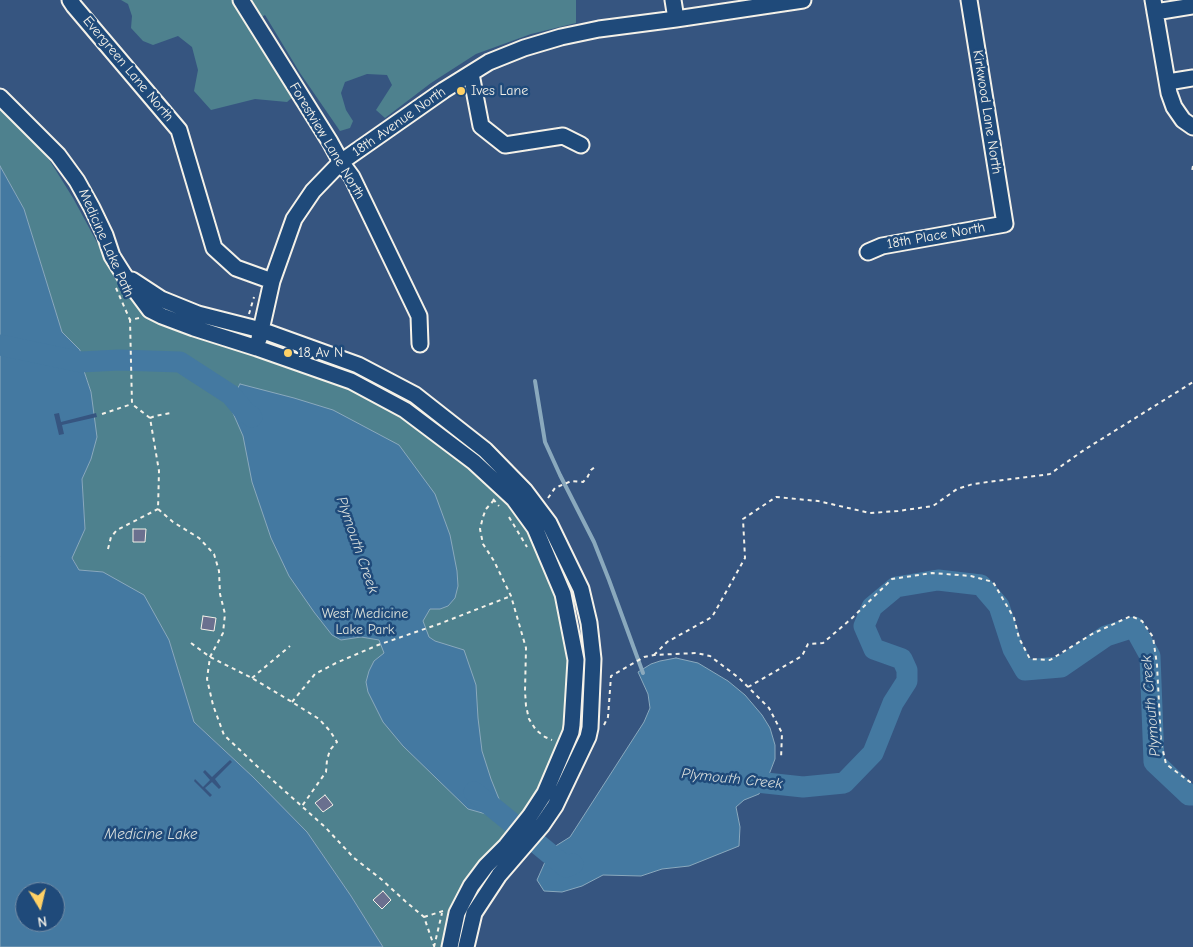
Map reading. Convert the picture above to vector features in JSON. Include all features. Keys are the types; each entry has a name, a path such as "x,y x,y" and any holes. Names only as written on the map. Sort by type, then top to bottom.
{"street":[{"name":"Evergreen Lane North","path":"70,0 179,130 214,248 236,268 272,281"},
{"name":"Forestview Lane North","path":"241,0 352,177 419,316 420,344"},
{"path":"674,0 676,19"},
{"name":"18th Avenue North","path":"257,348 272,281 294,220 313,191 341,162 444,90 489,62 524,48 561,37 599,29 803,0"},
{"name":"Kirkwood Lane North","path":"969,0 1005,224"},
{"path":"1193,7 1154,6 1174,107 1183,120 1193,127"},
{"path":"471,74 481,126 505,145 563,136 581,145"},
{"path":"1168,82 1193,78"},
{"path":"0,97 58,155 77,181 105,235 119,279 150,310 194,328 351,381 405,410 474,462 514,499 536,528 563,594 576,660 571,732 545,793 536,820"},
{"name":"18th Place North","path":"868,252 882,246 1005,224"},
{"path":"119,279 198,314 261,330 358,365 415,395 484,450 525,491 549,523 581,589 589,623 594,659 590,728 588,737 556,806 536,820 511,850 499,875 474,913 466,947"},
{"path":"450,947 457,913 471,886 486,866 511,850"}],"path":[{"path":"1193,166 1193,173"},
{"name":"Medicine Lake Path","path":"119,279 130,320"},
{"path":"250,319 249,315 256,291"},
{"path":"146,316 130,320 132,404 150,418 159,470 158,509"},
{"path":"654,655 667,642 712,617 745,558 743,519 776,497 818,501 870,513 898,511 933,506 957,489 973,484 1050,474 1084,450 1193,382"},
{"path":"102,414 132,404"},
{"path":"150,418 171,413"},
{"path":"539,509 555,488 571,481 583,482 596,466"},
{"path":"489,494 499,506"},
{"path":"494,500 483,517 480,529 483,544 494,561 511,596 526,648 525,691 529,720 536,730 545,737 557,742"},
{"path":"108,549 111,537 117,530 158,509"},
{"path":"158,509 173,522 199,538 214,554 219,570 220,594 225,614 223,633 210,657 207,679 213,705 224,735 325,827 354,858 424,917 434,946"},
{"path":"509,517 527,546"},
{"path":"748,688 802,656 808,644 824,643 892,579 932,573 971,576 993,582 1014,618 1019,638 1030,659 1050,660 1092,634 1131,616 1142,621 1154,637 1161,742 1166,764 1190,782 1193,782"},
{"path":"292,702 315,674 336,663 511,596"},
{"path":"191,643 210,657 252,678 319,719 330,731 337,742 330,750 326,760 326,772 302,806"},
{"path":"252,678 290,646"},
{"path":"590,728 604,725 608,717 611,676 644,657 696,653 710,656 739,678 769,708 782,733 781,759"},
{"path":"434,946 446,904"},
{"path":"424,917 443,912"}],"green space":[{"path":"121,0 576,0 576,23 531,34 476,54 431,83 385,118 376,110 392,85 387,75 367,74 345,82 341,93 346,110 353,121 350,128 340,131 300,73 265,15 250,24 295,95 287,102 255,99 211,110 194,91 198,70 192,47 178,36 153,45 143,41 131,28 132,16 128,4"},
{"name":"West Medicine Lake Park","path":"0,109 8,113 28,133 50,161 73,198 118,281 134,303 257,348 405,410 535,528 576,660 572,725 545,793 486,866 450,947 383,947 307,832 253,777 194,722 169,640 103,572 79,570 72,557 85,529 82,479 91,459 91,392 81,362 80,350 62,332 24,209 0,166"}],"water":[{"name":"Medicine Lake","path":"0,166 24,209 62,332 80,350 81,362 91,392 97,437 91,459 82,479 85,529 72,558 79,570 103,572 144,595 169,640 194,722 253,777 307,832 383,947 0,947"},
{"path":"240,384 333,410 399,445 435,494 450,535 458,586 455,598 448,606 440,609 430,609 423,621 429,637 435,641 464,650 476,685 482,751 501,804 493,816 468,809 403,746 383,722 368,692 366,682 374,661 384,653 379,640 361,637 341,640 332,635 289,576 271,538 252,482 243,436 229,404"},
{"path":"676,658 698,663 728,681 745,695 770,728 775,745 775,759 770,772 759,794 744,800 736,807 740,827 739,846 689,866 662,869 641,876 603,875 582,886 562,892 544,891 537,880 545,862 554,847 570,837 644,722 650,708 648,694 638,672 651,664"}],"pier":[{"path":"59,413 61,422 96,413 97,417 62,425 64,434 59,435 54,414"},
{"path":"230,760 232,762 215,779 221,787 219,789 212,782 205,788 212,795 210,797 194,781 195,779 203,787 210,780 203,772 205,770 212,777"}],"building":[{"path":"133,529 146,529 145,542 133,542"},
{"path":"203,616 216,618 214,631 201,629"},
{"path":"325,795 333,805 323,812 315,803"},
{"path":"383,891 391,900 382,909 373,900"}],"waterway":[{"name":"Plymouth Creek","path":"0,345 81,362 119,360 180,362 231,395 245,412 252,417"},
{"path":"535,381 545,442 594,542 643,673"},
{"name":"Plymouth Creek","path":"738,780 803,787 844,783 873,753 893,703 907,681 907,670 902,659 874,649 864,626 872,607 896,587 938,580 981,585 999,606 1013,649 1025,670 1061,667 1106,636 1134,627 1150,656 1154,762 1189,795 1193,795"},
{"name":"Plymouth Creek","path":"474,792 566,867 573,864"}],"place":[{"name":"Ives Lane","path":"461,91"},
{"name":"18 Av N","path":"288,353"}]}
